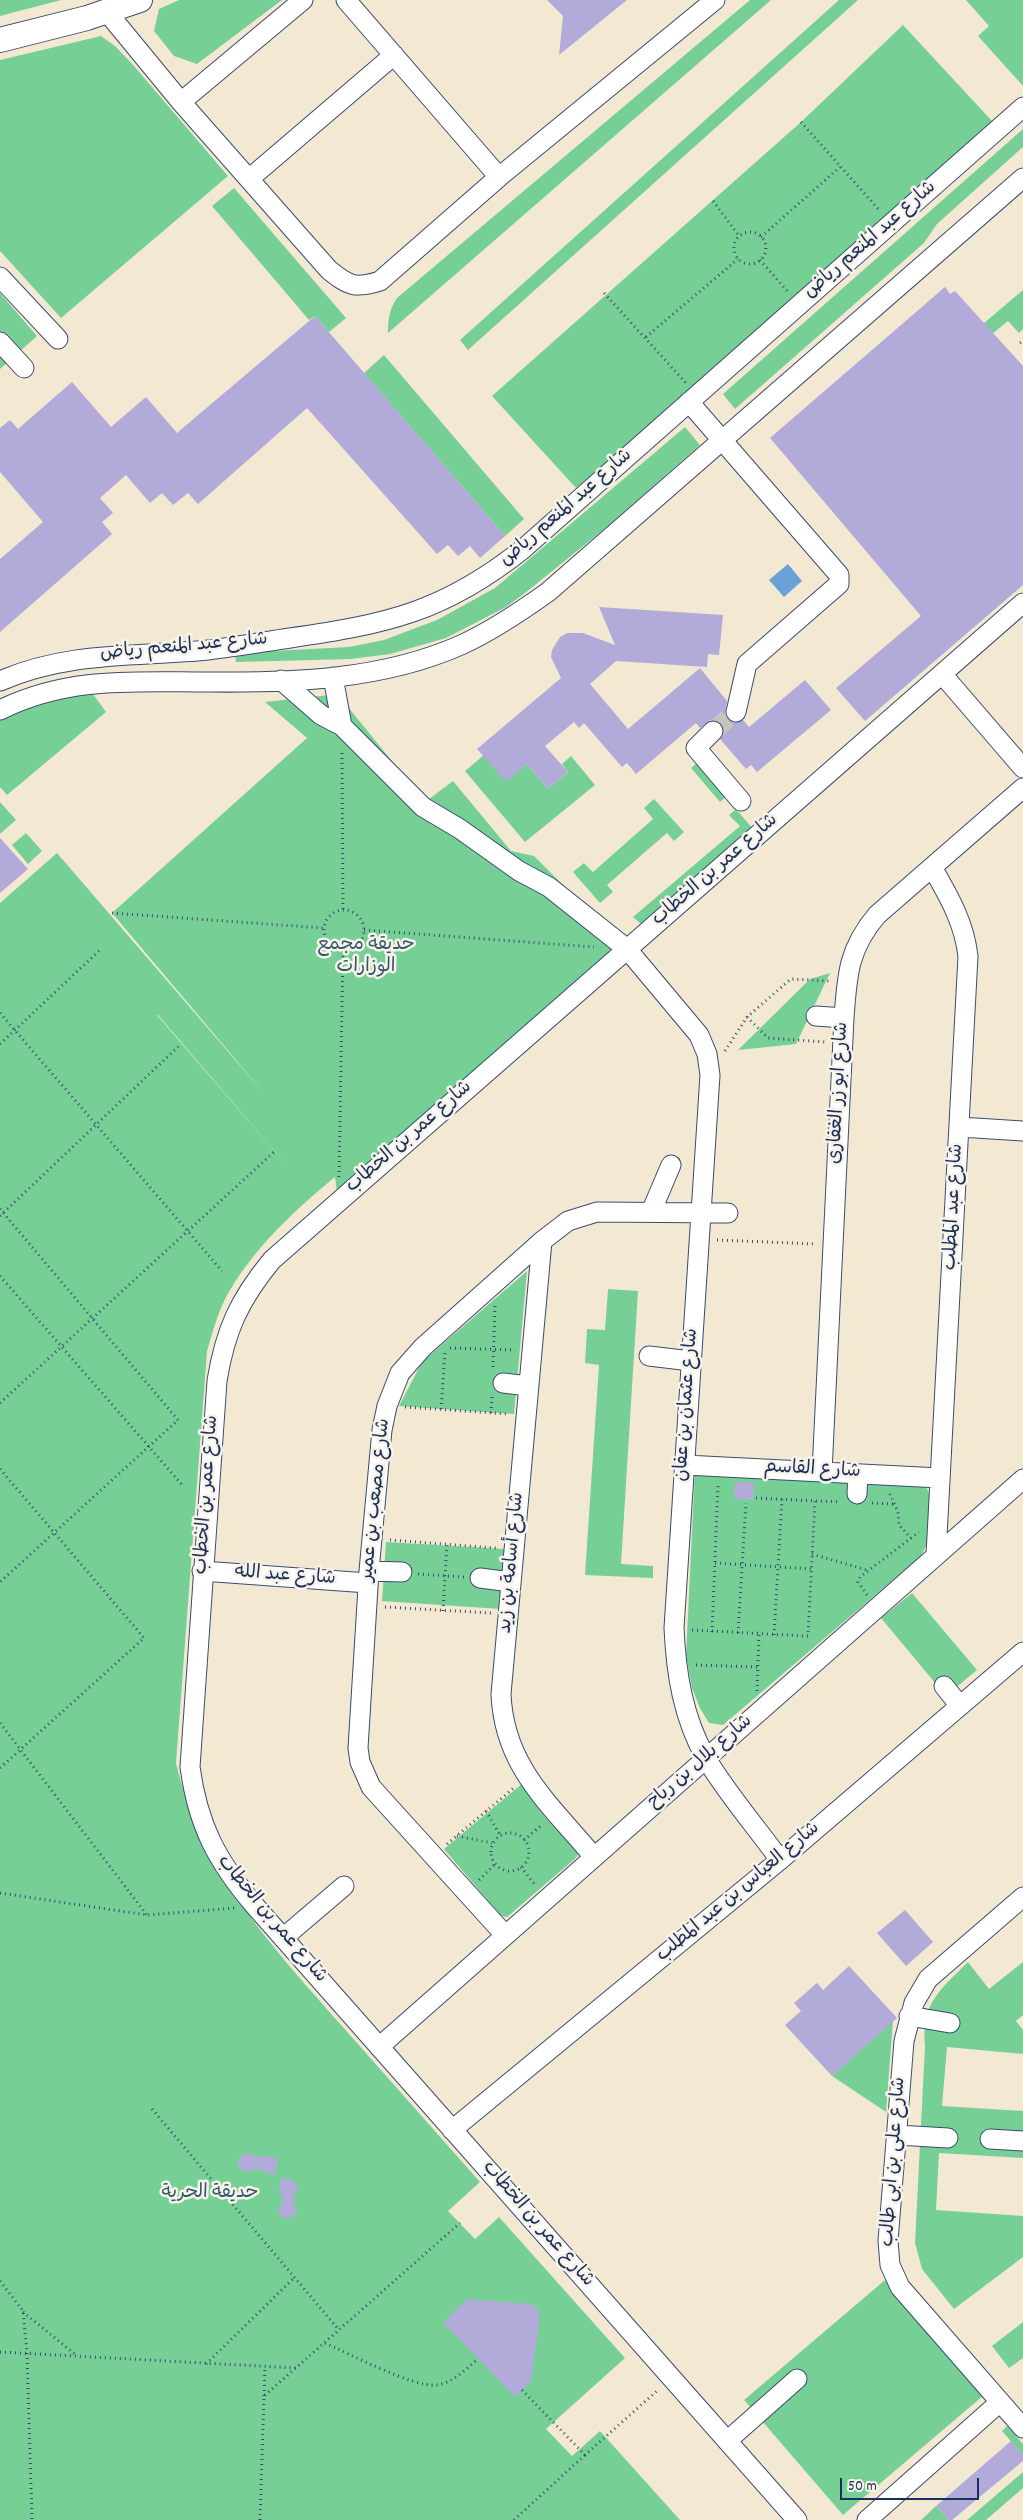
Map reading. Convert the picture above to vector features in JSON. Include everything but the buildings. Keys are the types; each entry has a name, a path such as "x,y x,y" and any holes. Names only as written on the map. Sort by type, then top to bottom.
{"main road":[{"path":"0,40 107,12 140,0"}],"street":[{"path":"181,102 303,0"},
{"path":"346,0 499,177"},
{"path":"107,12 181,102 329,270 347,284 363,286 380,280 499,177 715,0"},
{"path":"249,179 394,55"},
{"name":"شارع عبد المنعم رياض","path":"0,681 38,667 84,657 208,650 355,629 386,622 446,599 474,584 522,549 1023,107"},
{"name":"شارع عبد المنعم رياض","path":"0,710 31,696 85,684 121,681 209,682 333,677 384,669 428,657 468,641 520,612 548,592 1023,178"},
{"path":"0,277 58,339"},
{"path":"0,342 24,368"},
{"path":"692,398 722,441 839,574 840,579 839,584 747,664 736,712"},
{"name":"شارع عمر بن الخطاب","path":"797,2520 255,1906 230,1877 214,1852 202,1825 194,1796 190,1767 202,1570 217,1381 222,1348 233,1316 250,1286 272,1260 338,1200 1023,603"},
{"path":"208,650 209,682"},
{"path":"942,674 1023,768"},
{"path":"333,677 342,726"},
{"name":"شارع عثمان بن عفان","path":"281,680 321,714 342,726 423,807 460,829 519,872 549,887 627,949 699,1035 707,1054 710,1075 674,1628 676,1665 689,1720 706,1758 780,1860"},
{"path":"713,731 696,748 741,801"},
{"name":"شارع ابو زر الغفارى","path":"822,1472 846,982 856,946 869,925 1023,788"},
{"name":"شارع عبد المطلب","path":"932,868 961,920 968,956 936,1555"},
{"path":"816,1016 844,1018"},
{"path":"960,1127 1023,1131"},
{"path":"651,1212 671,1165"},
{"name":"شارع مصعب بن عمير","path":"505,1935 372,1787 360,1762 358,1748 369,1577 382,1430 387,1406 400,1374 411,1359 542,1241 568,1221 587,1214 651,1212 728,1213"},
{"name":"شارع أسامة بن زيد","path":"542,1241 501,1694 502,1710 509,1742 527,1777 594,1857"},
{"path":"649,1356 691,1361"},
{"path":"496,1382 529,1386"},
{"name":"شارع القاسم","path":"685,1465 940,1478"},
{"path":"855,1500 858,1474"},
{"name":"شارع بلال بن رباح","path":"379,2047 1023,1479"},
{"name":"شارع عبد الله","path":"202,1570 369,1577 402,1572"},
{"path":"480,1578 511,1582"},
{"name":"شارع العباس بن عبد المطلب","path":"452,2130 780,1860 1023,1652"},
{"path":"944,1686 960,1706"},
{"path":"283,1938 344,1886"},
{"name":"شارع على بن ابى طالب","path":"1021,2423 1000,2402 907,2296 894,2276 888,2240 904,2041 909,2016 928,1980 1023,1897"},
{"path":"909,2016 950,2023"},
{"path":"896,2135 948,2138"},
{"path":"990,2139 1023,2141"},
{"path":"727,2441 796,2379"},
{"path":"867,2520 1000,2402"}],"path":[{"path":"801,122 891,223"},
{"path":"761,237 840,167"},
{"path":"713,201 739,236"},
{"path":"751,232 761,237 766,249 760,260 748,265 738,259 733,247 739,236 751,232"},
{"path":"646,337 738,259"},
{"path":"760,260 799,304"},
{"path":"604,293 646,337 692,398"},
{"path":"342,726 343,910"},
{"path":"343,910 358,916 364,930 358,944 343,950 337,949 326,941 323,928 328,917 343,910"},
{"path":"112,913 323,928"},
{"path":"364,930 627,949"},
{"path":"0,1044 102,949"},
{"path":"338,1200 343,950"},
{"path":"710,1075 747,1017 791,979 846,982"},
{"path":"0,1013 222,1271"},
{"path":"747,1017 768,1038 843,1043"},
{"path":"2,1215 181,1044"},
{"path":"0,1403 274,1152"},
{"path":"0,1209 2,1215 178,1420 0,1582"},
{"path":"699,1239 833,1244"},
{"path":"0,1276 184,1487"},
{"path":"491,1413 496,1382 494,1349 496,1282"},
{"path":"441,1409 445,1348 532,1350"},
{"path":"387,1406 526,1415"},
{"path":"712,1632 719,1467"},
{"path":"0,1469 144,1638 0,1768"},
{"path":"883,1475 894,1504 899,1525 911,1538"},
{"path":"756,1498 815,1501 855,1500 894,1504"},
{"path":"774,1635 782,1499"},
{"path":"674,1628 712,1632 808,1636 815,1501"},
{"path":"738,1633 746,1503"},
{"path":"878,1606 864,1593 858,1582 867,1570 938,1518"},
{"path":"372,1539 514,1549"},
{"path":"443,1610 447,1544"},
{"path":"812,1554 867,1570"},
{"path":"715,1563 811,1569"},
{"path":"402,1572 480,1578"},
{"path":"367,1606 508,1614"},
{"path":"756,1715 759,1634"},
{"path":"676,1665 758,1667"},
{"path":"0,1724 148,1915"},
{"path":"433,1855 527,1777"},
{"path":"486,1811 500,1835"},
{"path":"516,1834 524,1840 528,1854 521,1867 512,1871 498,1867 491,1854 492,1844 500,1835 516,1834"},
{"path":"457,1836 492,1844"},
{"path":"521,1867 546,1900"},
{"path":"0,1893 148,1915 255,1906"},
{"path":"152,2108 339,2330"},
{"path":"264,2396 460,2223"},
{"path":"205,2365 295,2278"},
{"path":"0,2281 23,2311 78,2356"},
{"path":"23,2311 27,2354 32,2520"},
{"path":"325,2343 416,2382 436,2385 453,2380 478,2359"},
{"path":"0,2352 205,2365 296,2368"},
{"path":"260,2520 265,2367"},
{"path":"514,2520 671,2378"},
{"path":"522,2390 585,2455"}],"green space":[{"path":"0,0 61,0 0,16"},
{"path":"179,0 282,0 197,64 174,56 154,31 159,9"},
{"path":"750,0 771,0 388,333 389,315 397,298"},
{"path":"839,0 858,0 468,350 460,340"},
{"path":"966,0 1023,0 1023,86 978,36 989,26"},
{"path":"903,25 992,121 691,390 576,488 492,396 801,122"},
{"path":"101,36 115,46 134,66 228,176 61,318 0,251 0,60"},
{"path":"1023,129 1023,147 937,224 924,243 735,409 723,394"},
{"path":"234,188 346,318 329,332 315,316 309,320 212,206"},
{"path":"1023,290 1023,329 1019,333 1008,321 992,334 983,324"},
{"path":"0,293 37,336 0,369"},
{"path":"384,355 524,519 505,536 364,373"},
{"path":"685,427 700,445 608,526 506,607 446,638 390,654 351,659 236,662 235,653 349,647 384,640 437,620 495,588"},
{"path":"90,690 106,712 7,795 0,787 0,716"},
{"name":"حديقة الحرية","path":"339,694 425,802 453,781 511,851 534,856 627,949 338,1200 335,1177 320,1189 291,1215 265,1243 252,1258 226,1297 207,1351 176,1763 187,1802 203,1838 221,1872 242,1905 290,1966 480,2182 448,2211 475,2239 499,2217 625,2358 546,2429 572,2456 600,2431 680,2520 0,2520 0,903 57,853 268,1098 112,913 307,738 265,702","holes":["157,1015 158,1015 295,1175"]},
{"path":"484,755 506,781 527,764 548,789 568,772 562,764 571,756 595,785 525,842 465,771"},
{"path":"698,762 727,796 720,802 691,768"},
{"path":"654,799 684,832 674,841 667,833 607,885 613,892 600,903 573,872 584,863 593,872 653,819 644,808"},
{"path":"0,802 16,820 1,833 0,833"},
{"path":"736,809 752,828 641,924 633,917 740,826 729,815"},
{"path":"26,833 42,851 28,864 12,845"},
{"path":"830,973 796,1044 738,1050 810,979"},
{"path":"527,1271 514,1414 399,1406 422,1362"},
{"path":"608,1289 638,1291 621,1564 653,1566 653,1578 585,1575 599,1365 585,1363 587,1329 605,1330"},
{"path":"695,1469 920,1479 931,1498 934,1513 932,1535 921,1556 723,1725 709,1723 700,1708 692,1688 686,1656"},
{"path":"386,1542 504,1549 500,1609 382,1601"},
{"path":"912,1593 977,1670 946,1696 881,1618"},
{"path":"523,1783 578,1853 577,1857 507,1917 501,1916 444,1849"},
{"path":"968,1962 989,1989 1023,1962 1023,2015 1016,2021 1023,2030 1023,2054 947,2047 942,2106 1023,2111 1023,2158 939,2153 936,2210 1023,2216 1023,2257 954,2309 922,2269 915,2243 926,2019 934,1998"},
{"path":"893,2021 886,2112 832,2076"},
{"path":"885,2280 984,2395 843,2515 744,2400"},
{"path":"1023,2322 1023,2358 1009,2368 992,2346"},
{"path":"1007,2426 1023,2444 1023,2455 1002,2431"},
{"path":"1023,2472 1023,2488 986,2520 967,2520"},
{"path":"936,2506 949,2520 921,2520"}],"water":[{"path":"788,564 802,581 784,597 769,580"}],"tunnel":[{"path":"713,731 736,712"}],"park label":[{"name":"حديقة مجمع الوزارات","path":"366,957"}]}
